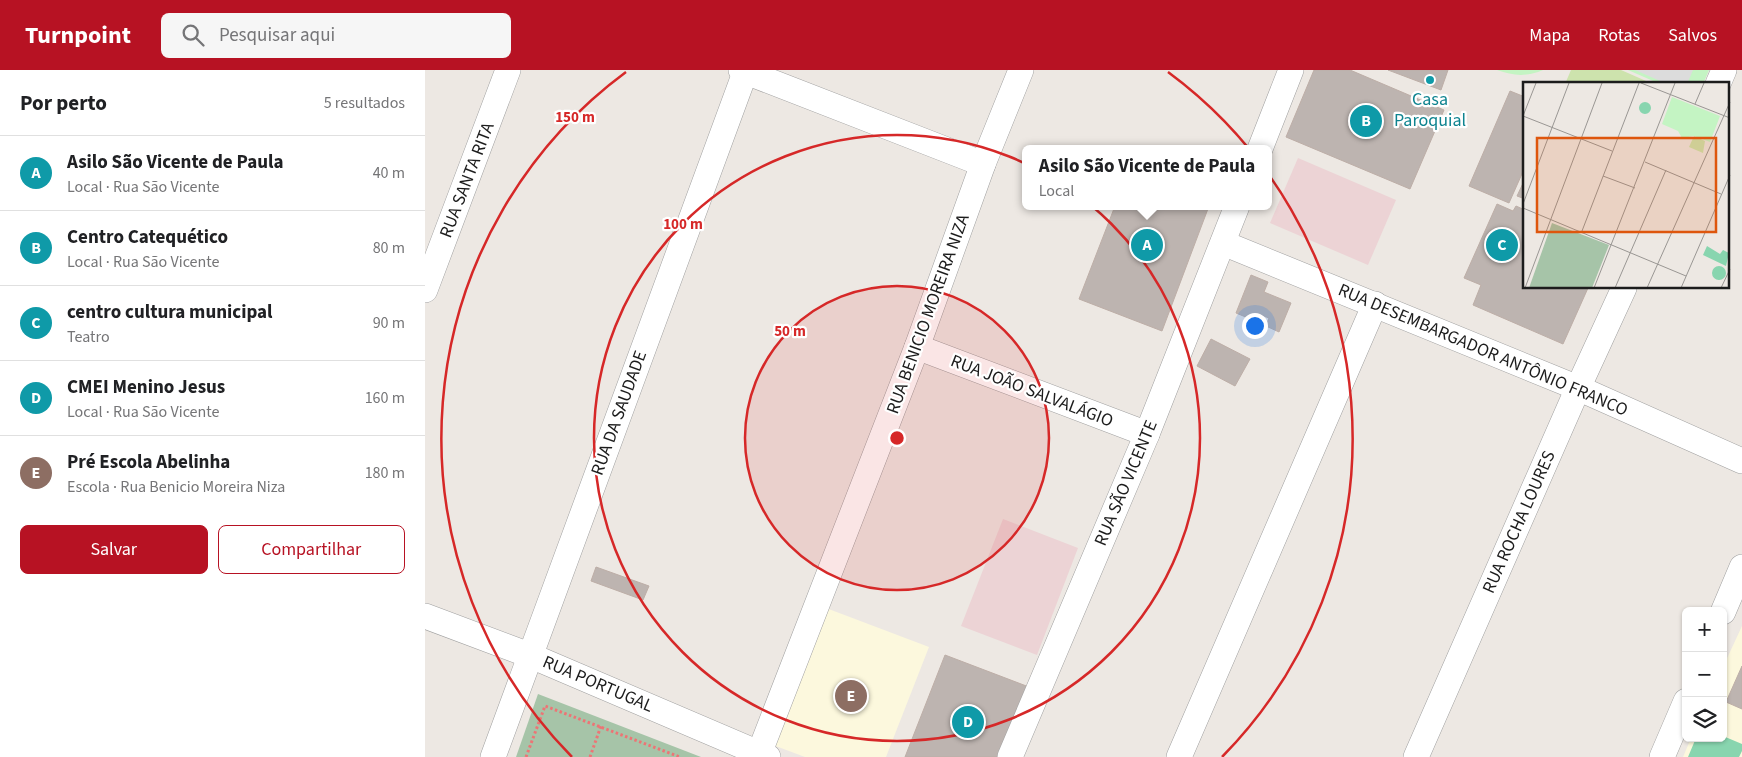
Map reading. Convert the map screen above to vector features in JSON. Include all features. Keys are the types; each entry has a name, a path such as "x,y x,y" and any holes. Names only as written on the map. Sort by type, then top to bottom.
{"street":[{"name":"RUA SANTA RITA","path":"425,290 508,70"},
{"name":"RUA BENICIO MOREIRA NIZA","path":"764,755 917,347 983,164 1021,70"},
{"path":"1261,145 1291,70"},
{"path":"1719,82 1724,70"},
{"path":"744,71 983,164"},
{"name":"RUA DA SAUDADE","path":"493,757 744,71"},
{"name":"RUA SÃO VICENTE","path":"1010,757 1147,434 1235,210"},
{"name":"RUA DESEMBARGADOR ANTÔNIO FRANCO","path":"1223,242 1579,388 1742,461"},
{"name":"RUA ROCHA LOURES","path":"1416,757 1624,289"},
{"path":"1179,757 1375,304"},
{"name":"RUA JOÃO SALVALÁGIO","path":"917,347 1147,434"},
{"path":"1725,607 1742,567"},
{"name":"RUA PORTUGAL","path":"425,616 529,655 764,755"},
{"path":"1662,757 1682,710"}],"path":[{"path":"525,757 545,706 680,757"},
{"path":"590,757 601,726"}],"shaded area":[{"path":"1635,70 1693,70 1688,82 1662,82"},
{"path":"1298,158 1396,200 1368,265 1270,223"},
{"path":"1003,519 1078,548 1037,655 961,626"},
{"path":"826,608 929,647 886,757 805,757 773,745"},
{"path":"1742,626 1742,757 1683,757 1689,742 1727,742 1727,658"}],"green space":[{"path":"1497,70 1543,70 1520,75"},
{"path":"1571,70 1621,70 1648,82 1566,82"},
{"path":"1628,70 1709,70 1704,82 1655,82"},
{"path":"538,694 701,757 516,757"},
{"path":"1727,738 1742,744 1742,751 1739,757 1688,757 1694,742 1727,742"}],"building":[{"path":"1314,70 1350,70 1444,110 1410,189 1286,137"},
{"name":"Casa Paroquial","path":"1388,70 1448,70 1441,90"},
{"path":"1510,91 1523,96 1523,172 1509,203 1469,186"},
{"path":"1523,183 1523,198 1517,196"},
{"path":"1497,204 1513,211 1516,206 1523,209 1523,289 1588,289 1563,344 1473,305 1481,285 1464,278"},
{"path":"1113,210 1207,210 1162,331 1079,299"},
{"path":"1251,275 1268,282 1264,292 1291,303 1279,332 1266,326 1269,318 1256,313 1253,320 1236,313"},
{"path":"1211,339 1250,359 1235,386 1197,366"},
{"path":"596,567 649,586 643,600 591,581"},
{"path":"945,655 1029,687 1003,757 905,757"},
{"path":"1742,666 1742,709 1727,702"}],"place":[{"name":"Casa Paroquial","path":"1430,80"},
{"name":"Centro Catequético","path":"1366,121"},
{"name":"Asilo São Vicente de Paula","path":"1147,245"},
{"name":"centro cultura municipal","path":"1502,245"},
{"name":"Pré Escola Abelinha","path":"851,696"},
{"name":"CMEI Menino Jesus","path":"968,722"}]}
